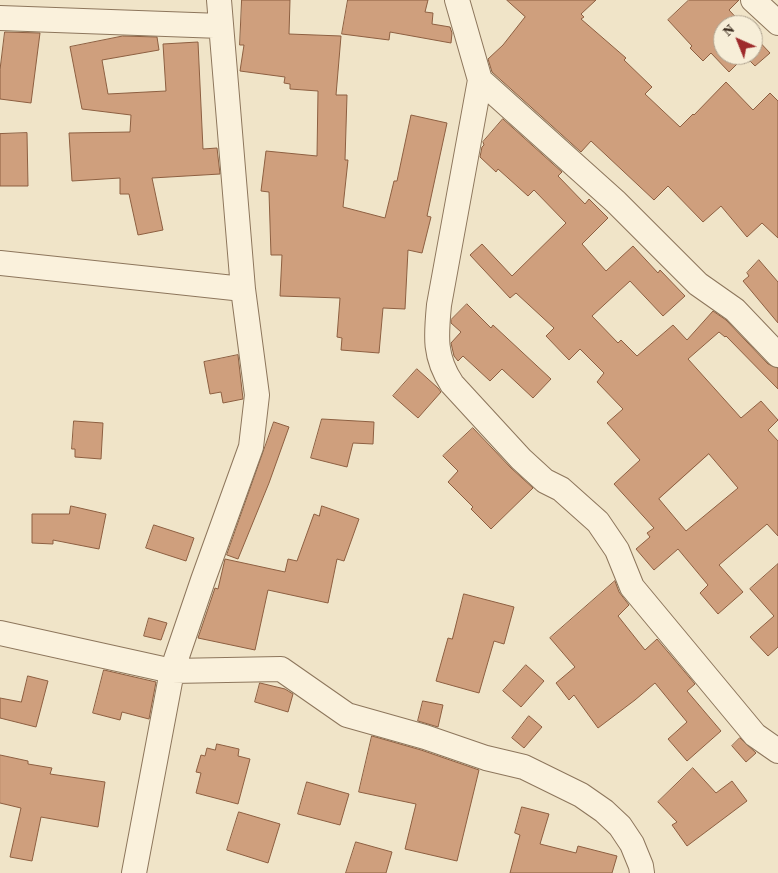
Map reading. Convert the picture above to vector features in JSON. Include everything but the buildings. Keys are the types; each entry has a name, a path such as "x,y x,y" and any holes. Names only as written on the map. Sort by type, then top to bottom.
{"street":[{"path":"134,873 172,671 251,447 258,396 242,289 219,0"},
{"path":"457,0 480,80 439,305 436,334 438,354 444,371 452,384 521,459 546,481 561,489 598,522 617,550 632,587 755,735 778,751"},
{"path":"753,0 778,23"},
{"path":"0,18 221,26"},
{"path":"480,80 616,202 698,284 770,338 778,355"},
{"path":"0,263 242,289"},
{"path":"0,633 172,671 281,670 347,715 425,737 486,758 524,767 581,795 604,811 620,826 632,844 642,873"}]}
